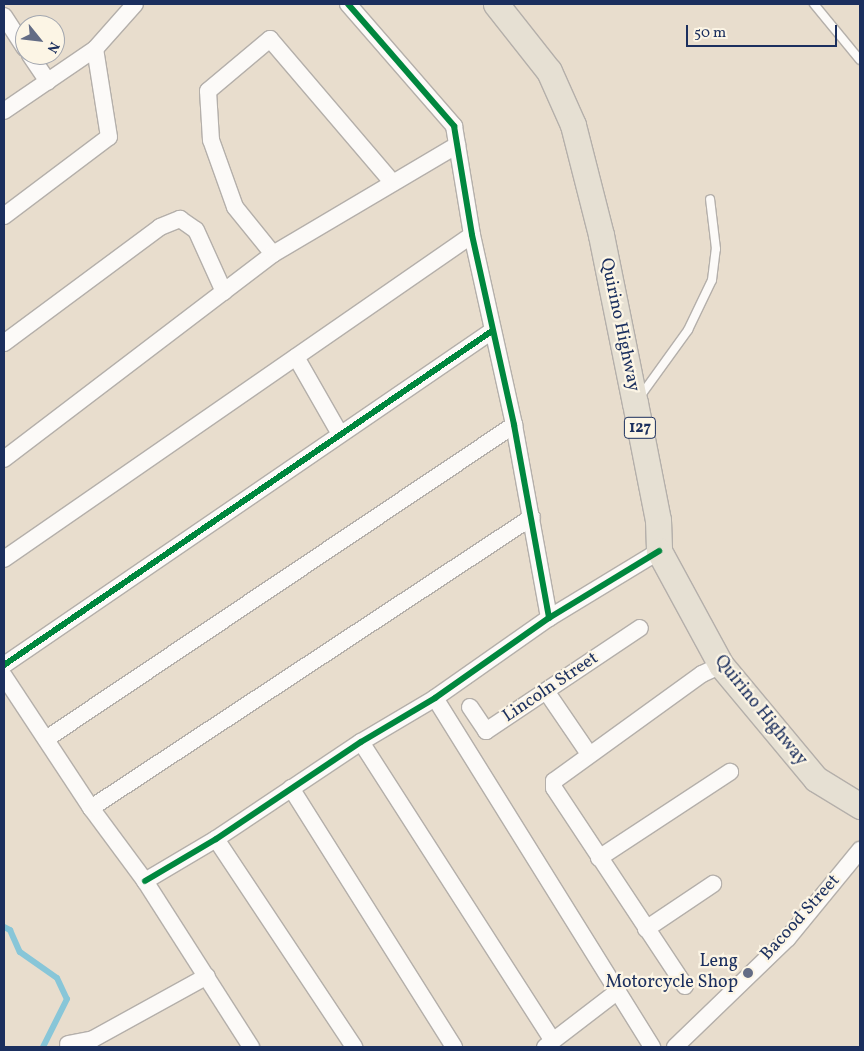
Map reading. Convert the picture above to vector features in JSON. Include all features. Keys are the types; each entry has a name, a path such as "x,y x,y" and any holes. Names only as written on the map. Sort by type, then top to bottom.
{"main road":[{"name":"Quirino Highway","path":"496,4 549,71 573,125 601,235 635,403 658,520 659,551 721,665 816,779 860,806"}],"street":[{"path":"4,111 95,49 135,4"},
{"path":"348,4 454,126 472,235 514,425 549,618"},
{"path":"4,16 15,33"},
{"path":"273,254 235,207 212,140 208,91 270,39 393,184"},
{"path":"4,216 109,137 95,49"},
{"path":"37,65 48,82"},
{"path":"4,459 273,254 457,145"},
{"path":"4,343 160,227 180,219 196,230 224,292"},
{"path":"4,559 472,235"},
{"path":"4,665 492,330"},
{"path":"296,357 340,434"},
{"path":"46,739 514,425"},
{"path":"91,808 532,517"},
{"path":"145,881 216,838 361,742 435,698 549,618 659,551"},
{"name":"Lincoln Street","path":"470,707 486,731 640,628"},
{"path":"685,986 554,788 558,776 702,674 721,665"},
{"path":"4,676 91,808 145,881 251,1047"},
{"path":"546,691 589,754"},
{"path":"435,698 652,1047"},
{"path":"361,742 549,1044 618,991"},
{"path":"599,858 730,772"},
{"path":"291,788 454,1047"},
{"path":"216,838 354,1047"},
{"name":"Bacood Street","path":"675,1047 788,938 860,850"},
{"path":"646,929 713,884"},
{"path":"68,1044 92,1039 207,976"}],"lane":[{"path":"814,4 860,60"},
{"path":"635,403 688,330 712,280 716,249 710,199"}],"waterway":[{"path":"4,927 10,930 20,952 57,978 67,999 43,1047"}],"cycle path":[{"path":"348,4 454,126 472,235 514,425 549,618"},
{"path":"4,665 492,331"},
{"path":"145,881 216,839 361,742 435,698 549,618 659,551"}],"place":[{"name":"Leng Motorcycle Shop","path":"748,973"}]}
